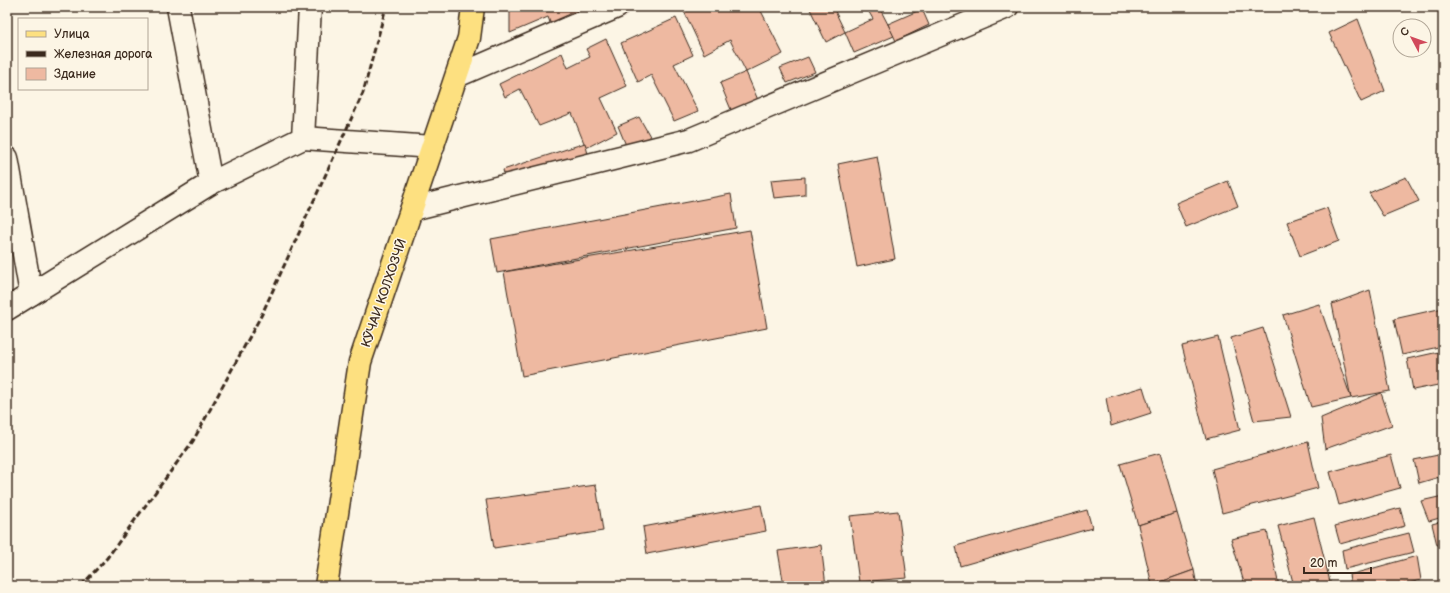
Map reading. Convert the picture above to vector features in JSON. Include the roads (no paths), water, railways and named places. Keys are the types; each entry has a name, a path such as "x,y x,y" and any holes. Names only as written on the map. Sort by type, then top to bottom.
{"main road":[{"name":"КӮЧАИ КОЛХОЗЧӢ","path":"326,586 360,362 457,76 469,38 473,7"}],"street":[{"path":"178,7 211,183"},
{"path":"303,138 310,7"},
{"path":"457,76 617,7"},
{"path":"412,209 689,140 1007,7"},
{"path":"7,309 211,183 303,138 433,147"},
{"path":"7,158 31,294"}],"railway":[{"path":"81,586 107,558 193,441 262,314 363,93 386,7"}]}
